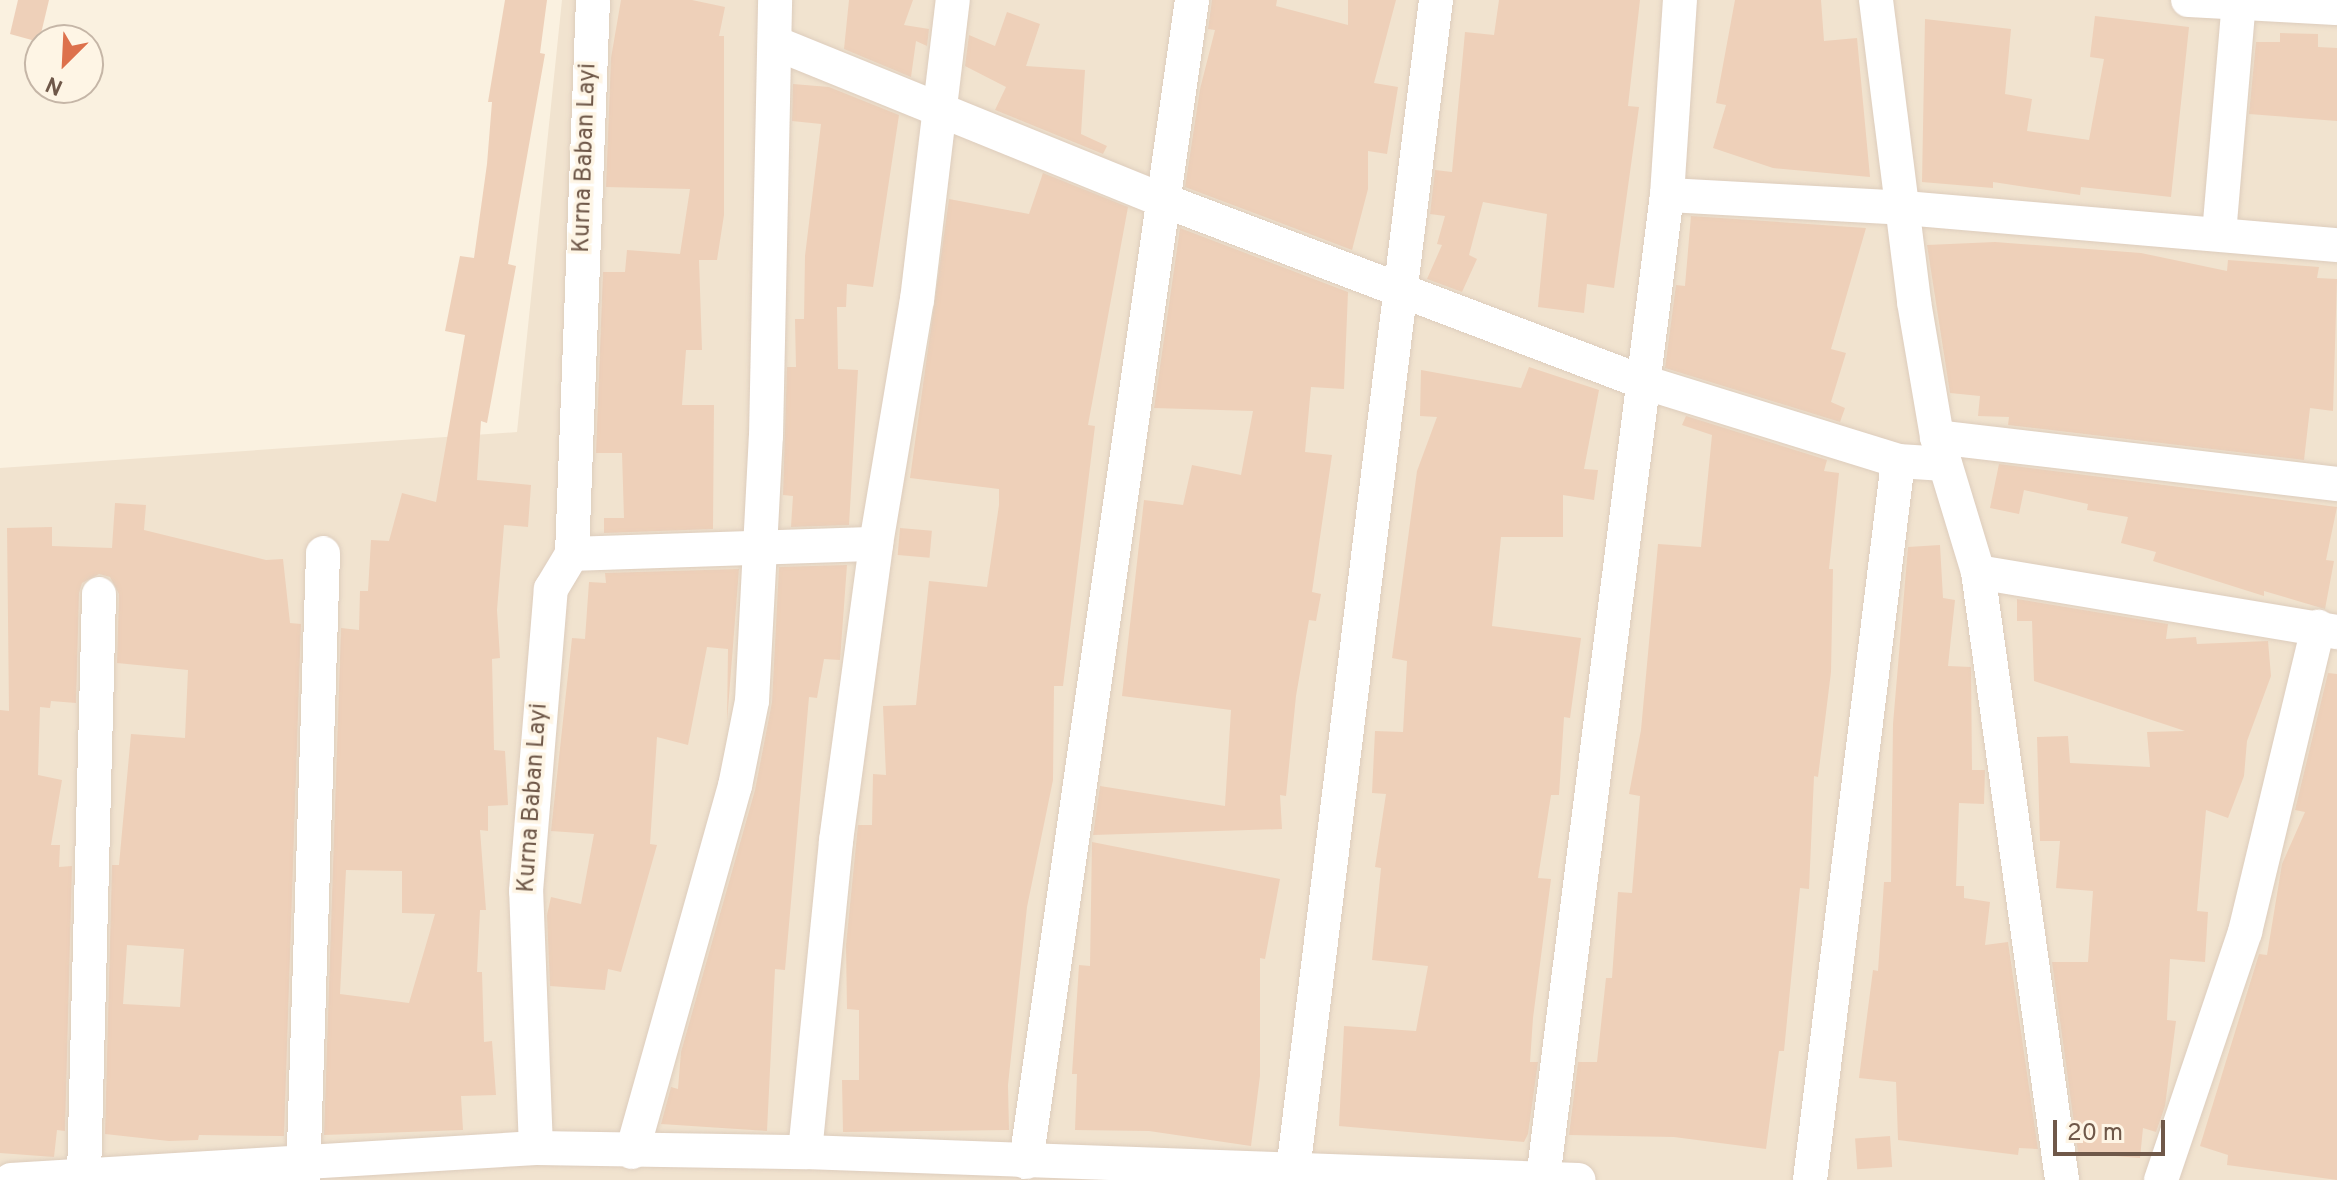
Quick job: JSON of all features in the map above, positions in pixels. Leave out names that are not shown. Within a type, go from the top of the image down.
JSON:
[{"type":"street","name":"Kurna Baban Layi","points":[[536,1148],[526,891],[551,589],[572,554],[593,0]]},
{"type":"street","points":[[632,1152],[744,750],[752,701],[766,436],[775,0]]},
{"type":"street","points":[[792,1162],[876,544],[917,300],[953,0]]},
{"type":"street","points":[[1026,1162],[1160,199],[1192,0]]},
{"type":"street","points":[[1293,1171],[1398,288],[1436,0]]},
{"type":"street","points":[[1543,1179],[1640,381],[1667,195],[1680,0]]},
{"type":"street","points":[[1876,0],[1941,451],[1978,572],[2062,1180]]},
{"type":"street","points":[[2188,0],[2337,8]]},
{"type":"street","points":[[2219,234],[2239,1]]},
{"type":"street","points":[[775,43],[1160,199],[1640,381],[1898,461],[1941,451],[2337,484]]},
{"type":"street","points":[[1667,195],[1904,208],[2337,245]]},
{"type":"street","points":[[1810,1180],[1898,461]]},
{"type":"street","points":[[572,554],[876,544]]},
{"type":"street","points":[[303,1171],[323,553]]},
{"type":"street","points":[[1978,572],[2327,629],[2245,932],[2161,1180]]},
{"type":"street","points":[[67,1178],[99,594]]},
{"type":"street","points":[[11,1180],[303,1171],[536,1148],[574,1165],[632,1152],[971,1170],[1026,1162],[1225,1174],[1293,1171],[1578,1180]]},
{"type":"shaded area","points":[[562,0],[2337,0],[2337,1180],[0,1180],[0,468],[517,432]]},
{"type":"building","points":[[18,0],[49,0],[43,24],[24,24],[24,38],[10,34]]},
{"type":"building","points":[[505,0],[547,0],[540,53],[545,54],[508,264],[516,266],[487,423],[481,421],[477,480],[531,485],[528,527],[504,525],[497,610],[500,658],[492,659],[494,750],[505,751],[508,805],[488,806],[488,831],[480,830],[486,910],[480,910],[477,972],[482,972],[484,1042],[492,1041],[496,1095],[461,1096],[463,1130],[324,1135],[341,628],[359,630],[360,591],[368,591],[371,540],[389,541],[402,493],[436,502],[465,335],[445,331],[460,256],[474,258],[487,164],[492,102],[488,102]],"holes":[[[346,870],[402,871],[402,913],[435,914],[409,1003],[340,994]]]},
{"type":"building","points":[[621,0],[692,0],[725,7],[719,36],[724,36],[724,215],[717,260],[699,260],[702,350],[686,350],[682,405],[714,405],[713,529],[604,533],[604,518],[624,518],[622,453],[596,453],[603,272],[625,272],[627,250],[680,254],[690,189],[606,187],[611,58]]},
{"type":"building","points":[[849,0],[913,0],[904,25],[929,29],[927,46],[916,41],[911,77],[844,49]]},
{"type":"building","points":[[1212,0],[1277,0],[1276,6],[1348,25],[1348,0],[1396,0],[1374,83],[1398,87],[1387,154],[1368,151],[1368,189],[1352,250],[1185,187],[1200,89],[1215,30],[1208,29]]},
{"type":"building","points":[[1499,0],[1640,0],[1628,106],[1639,107],[1614,288],[1587,284],[1584,313],[1538,307],[1547,214],[1483,202],[1469,255],[1477,259],[1462,292],[1427,279],[1442,245],[1437,244],[1445,216],[1430,214],[1435,170],[1452,172],[1465,32],[1494,35]]},
{"type":"building","points":[[1735,0],[1821,0],[1824,41],[1857,38],[1870,177],[1773,168],[1713,148],[1726,105],[1716,103]]},
{"type":"building","points":[[1007,12],[1040,24],[1026,66],[1085,70],[1081,134],[1107,146],[1103,154],[995,110],[1006,87],[965,66],[969,35],[995,46]]},
{"type":"building","points":[[2095,16],[2189,27],[2171,197],[2081,187],[2080,195],[1993,182],[1993,188],[1922,182],[1925,19],[2011,29],[2005,94],[2032,99],[2027,131],[2089,140],[2104,59],[2090,57]]},
{"type":"building","points":[[2280,33],[2318,34],[2318,47],[2337,48],[2337,121],[2249,114],[2256,42],[2280,42]]},
{"type":"building","points":[[793,84],[829,87],[899,115],[873,287],[847,284],[846,307],[837,307],[838,369],[858,370],[849,525],[791,527],[793,496],[783,495],[787,367],[796,367],[795,319],[804,319],[805,256],[821,124],[792,121]]},
{"type":"building","points":[[1043,173],[1128,207],[1088,425],[1095,426],[1063,686],[1054,686],[1053,780],[1027,907],[1008,1085],[1009,1130],[843,1132],[842,1080],[859,1080],[859,1010],[847,1009],[846,945],[858,825],[872,825],[873,774],[886,775],[883,706],[916,705],[929,581],[987,587],[999,505],[999,489],[910,478],[949,199],[1029,214]]},
{"type":"building","points":[[1691,216],[1866,228],[1831,349],[1846,353],[1831,402],[1845,408],[1840,422],[1665,368],[1676,285],[1685,286]]},
{"type":"building","points":[[1180,228],[1348,292],[1344,389],[1311,387],[1305,452],[1332,455],[1312,592],[1321,594],[1316,621],[1309,620],[1296,696],[1286,796],[1280,795],[1282,829],[1093,835],[1100,786],[1225,806],[1231,710],[1122,696],[1144,500],[1183,505],[1192,465],[1241,475],[1253,411],[1154,408]]},
{"type":"building","points":[[1995,242],[2141,253],[2227,271],[2228,260],[2319,267],[2317,278],[2337,279],[2333,411],[2310,408],[2304,460],[2008,425],[2009,417],[1978,416],[1980,396],[1950,393],[1927,245]]},
{"type":"building","points":[[1529,367],[1599,390],[1584,469],[1598,470],[1594,500],[1563,495],[1563,537],[1501,537],[1492,626],[1581,638],[1570,718],[1564,717],[1559,795],[1551,795],[1538,878],[1551,879],[1533,1018],[1530,1062],[1538,1062],[1528,1134],[1524,1142],[1339,1126],[1344,1026],[1416,1031],[1428,966],[1372,960],[1381,868],[1375,867],[1386,794],[1372,793],[1375,731],[1403,732],[1407,661],[1392,658],[1417,471],[1437,417],[1420,416],[1421,370],[1521,388]]},
{"type":"building","points":[[1686,416],[1827,460],[1824,471],[1839,473],[1829,569],[1833,569],[1831,672],[1818,777],[1814,776],[1809,889],[1800,888],[1784,1051],[1779,1051],[1766,1149],[1674,1137],[1569,1135],[1578,1062],[1597,1062],[1606,978],[1612,978],[1618,892],[1632,893],[1640,796],[1629,794],[1641,730],[1658,544],[1701,547],[1712,435],[1682,425]]},
{"type":"building","points":[[1999,464],[2337,507],[2326,560],[2334,561],[2325,609],[2264,591],[2264,596],[2153,561],[2156,552],[2121,543],[2128,517],[2087,510],[2088,504],[2024,490],[2019,514],[1990,508]]},
{"type":"building","points":[[115,503],[146,505],[144,530],[266,560],[283,559],[290,623],[301,624],[284,1136],[199,1135],[198,1140],[169,1141],[105,1134],[112,865],[119,865],[131,734],[185,738],[188,670],[117,663],[119,594],[110,577],[99,574],[82,583],[79,593],[76,703],[51,701],[50,708],[40,707],[38,775],[62,780],[51,845],[60,845],[59,867],[72,866],[65,1131],[57,1130],[54,1157],[0,1153],[0,710],[9,711],[7,528],[52,527],[52,546],[112,548]],"holes":[[[127,945],[184,949],[180,1007],[123,1004]]]},
{"type":"building","points":[[900,528],[932,531],[930,558],[898,555]]},
{"type":"building","points":[[1940,545],[1943,598],[1955,600],[1948,666],[1971,667],[1972,770],[1985,770],[1984,804],[1959,803],[1956,886],[1964,886],[1964,898],[1990,902],[1985,945],[2008,942],[2038,1149],[2019,1148],[2018,1155],[1898,1140],[1896,1082],[1859,1078],[1873,970],[1878,971],[1884,882],[1891,882],[1893,724],[1908,547]]},
{"type":"building","points":[[847,565],[840,660],[824,659],[817,698],[809,697],[785,970],[775,969],[767,1131],[661,1124],[671,1087],[678,1089],[681,1052],[755,790],[772,702],[779,567]]},
{"type":"building","points":[[739,569],[727,722],[728,649],[707,647],[688,745],[657,737],[650,844],[657,845],[621,972],[608,969],[605,990],[550,986],[547,915],[551,897],[581,904],[594,834],[551,831],[572,638],[585,639],[589,582],[606,583],[605,573]]},
{"type":"building","points":[[2017,599],[2168,624],[2166,639],[2196,637],[2197,644],[2268,641],[2271,676],[2247,741],[2244,776],[2228,818],[2206,810],[2197,911],[2208,912],[2205,962],[2170,959],[2167,1020],[2176,1021],[2165,1106],[2156,1132],[2143,1128],[2140,1158],[2078,1153],[2052,962],[2088,962],[2093,891],[2056,888],[2060,841],[2040,841],[2037,737],[2068,736],[2070,763],[2150,767],[2147,732],[2185,731],[2034,681],[2032,621],[2017,621]]},
{"type":"building","points":[[2328,673],[2337,674],[2337,1180],[2227,1165],[2228,1155],[2200,1146],[2259,954],[2267,955],[2282,864],[2305,812],[2295,810]]},
{"type":"building","points":[[1092,842],[1280,879],[1265,959],[1260,958],[1260,1076],[1251,1146],[1149,1131],[1075,1130],[1077,1074],[1072,1074],[1079,965],[1090,966]]},
{"type":"building","points":[[1890,1136],[1892,1167],[1857,1169],[1855,1138]]}]
